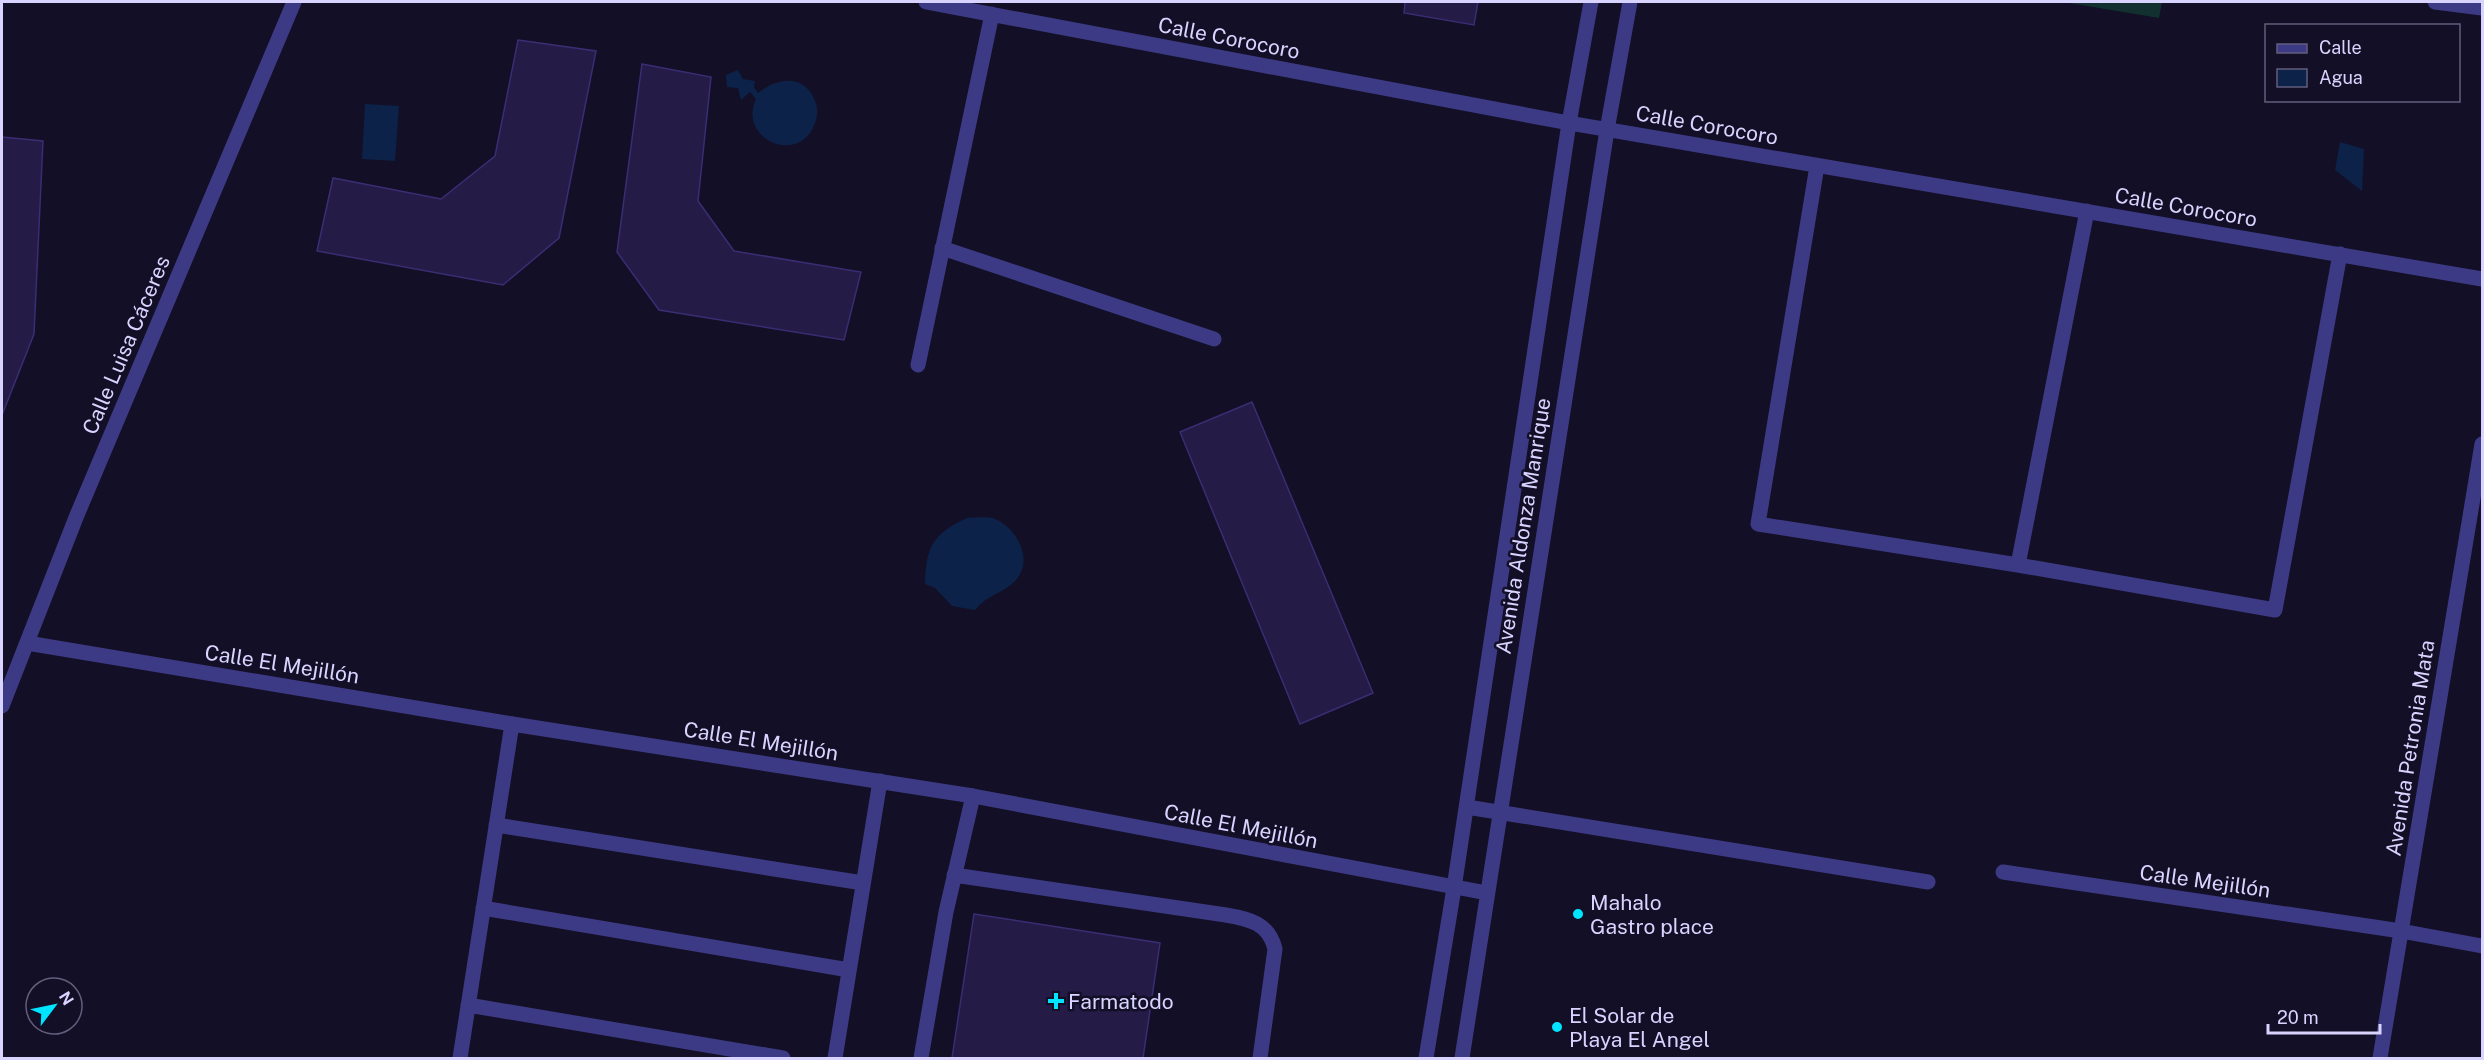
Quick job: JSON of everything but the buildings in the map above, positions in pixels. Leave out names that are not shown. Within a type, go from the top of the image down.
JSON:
[{"type":"street","name":"Calle Luisa Cáceres","points":[[2,706],[77,515],[294,2]]},
{"type":"street","name":"Calle Corocoro","points":[[926,2],[1607,130],[2482,279]]},
{"type":"street","name":"Avenida Aldonza Manrique","points":[[1426,1059],[1467,807],[1569,123],[1591,2]]},
{"type":"street","name":"Avenida Aldonza Manrique","points":[[1462,1059],[1607,130],[1630,2]]},
{"type":"street","points":[[2435,2],[2482,8]]},
{"type":"street","points":[[918,365],[992,14]]},
{"type":"street","points":[[1817,166],[1758,524],[2018,565],[2275,610],[2340,254]]},
{"type":"street","points":[[2018,565],[2087,212]]},
{"type":"street","points":[[942,248],[1214,339]]},
{"type":"street","name":"Avenida Petronia Mata","points":[[2380,1059],[2482,444]]},
{"type":"street","name":"Calle El Mejillón","points":[[27,644],[512,724],[973,796],[1487,893]]},
{"type":"street","points":[[460,1059],[512,724]]},
{"type":"street","points":[[835,1059],[880,781]]},
{"type":"street","points":[[921,1059],[954,875],[973,796]]},
{"type":"street","points":[[1467,807],[1928,882]]},
{"type":"street","points":[[495,825],[863,883]]},
{"type":"street","name":"Calle Mejillón","points":[[2002,872],[2401,931],[2482,946]]},
{"type":"street","points":[[954,875],[1226,915],[1258,922],[1272,939],[1275,949],[1260,1059]]},
{"type":"street","points":[[483,908],[849,970]]},
{"type":"street","points":[[468,1005],[783,1059]]},
{"type":"green space","points":[[2063,2],[2162,2],[2159,18]]},
{"type":"water","points":[[738,70],[743,79],[755,81],[754,87],[758,93],[781,82],[797,82],[804,86],[810,92],[817,109],[815,123],[807,136],[797,143],[785,145],[762,136],[755,126],[752,113],[756,99],[750,92],[741,100],[738,88],[727,87],[726,75]]},
{"type":"water","points":[[365,104],[399,106],[395,161],[362,159]]},
{"type":"water","points":[[2340,142],[2364,149],[2362,191],[2335,170]]},
{"type":"water","points":[[967,518],[989,518],[1003,523],[1016,537],[1023,554],[1021,572],[1016,580],[975,610],[952,606],[935,588],[925,584],[927,560],[934,543],[946,530]]},
{"type":"place","name":"Mahalo Gastro place","points":[[1578,914]]},
{"type":"place","name":"Farmatodo","points":[[1056,1001]]},
{"type":"place","name":"El Solar de Playa El Angel","points":[[1557,1027]]}]
